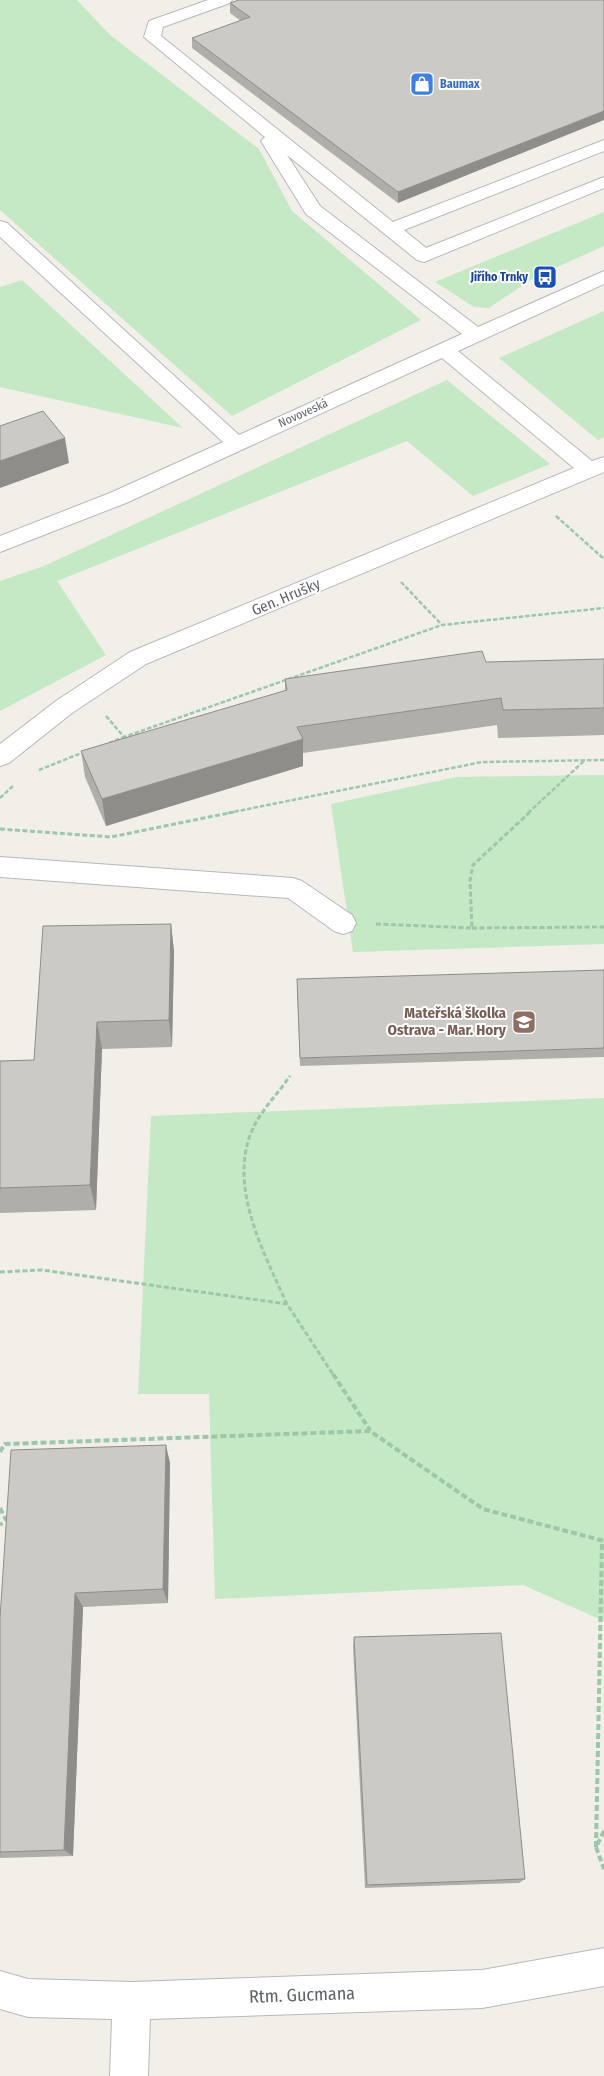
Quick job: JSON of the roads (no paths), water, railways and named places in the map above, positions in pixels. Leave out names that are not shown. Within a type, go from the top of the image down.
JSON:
[{"type":"street","points":[[224,0],[155,24],[152,37],[424,256],[604,182]]},
{"type":"street","points":[[260,125],[313,210],[476,335]]},
{"type":"street","points":[[391,229],[604,145]]},
{"type":"street","points":[[0,227],[236,443]]},
{"type":"street","name":"Novoveská","points":[[0,544],[118,498],[604,277]]},
{"type":"street","name":"Gen. Hrušky","points":[[0,757],[85,693],[138,658],[532,496],[597,467],[445,350]]},
{"type":"street","points":[[0,867],[293,888],[343,923]]},
{"type":"street","name":"Rtm. Gucmana","points":[[0,1990],[28,1998],[132,2001],[482,1989],[604,1967]]},
{"type":"street","points":[[129,2076],[132,2001]]},
{"type":"place","name":"Baumax","points":[[422,84]]},
{"type":"place","name":"Jiřího Trnky","points":[[545,277]]},
{"type":"place","name":"Mateřská školka Ostrava - Mar. Hory","points":[[524,1022]]}]
